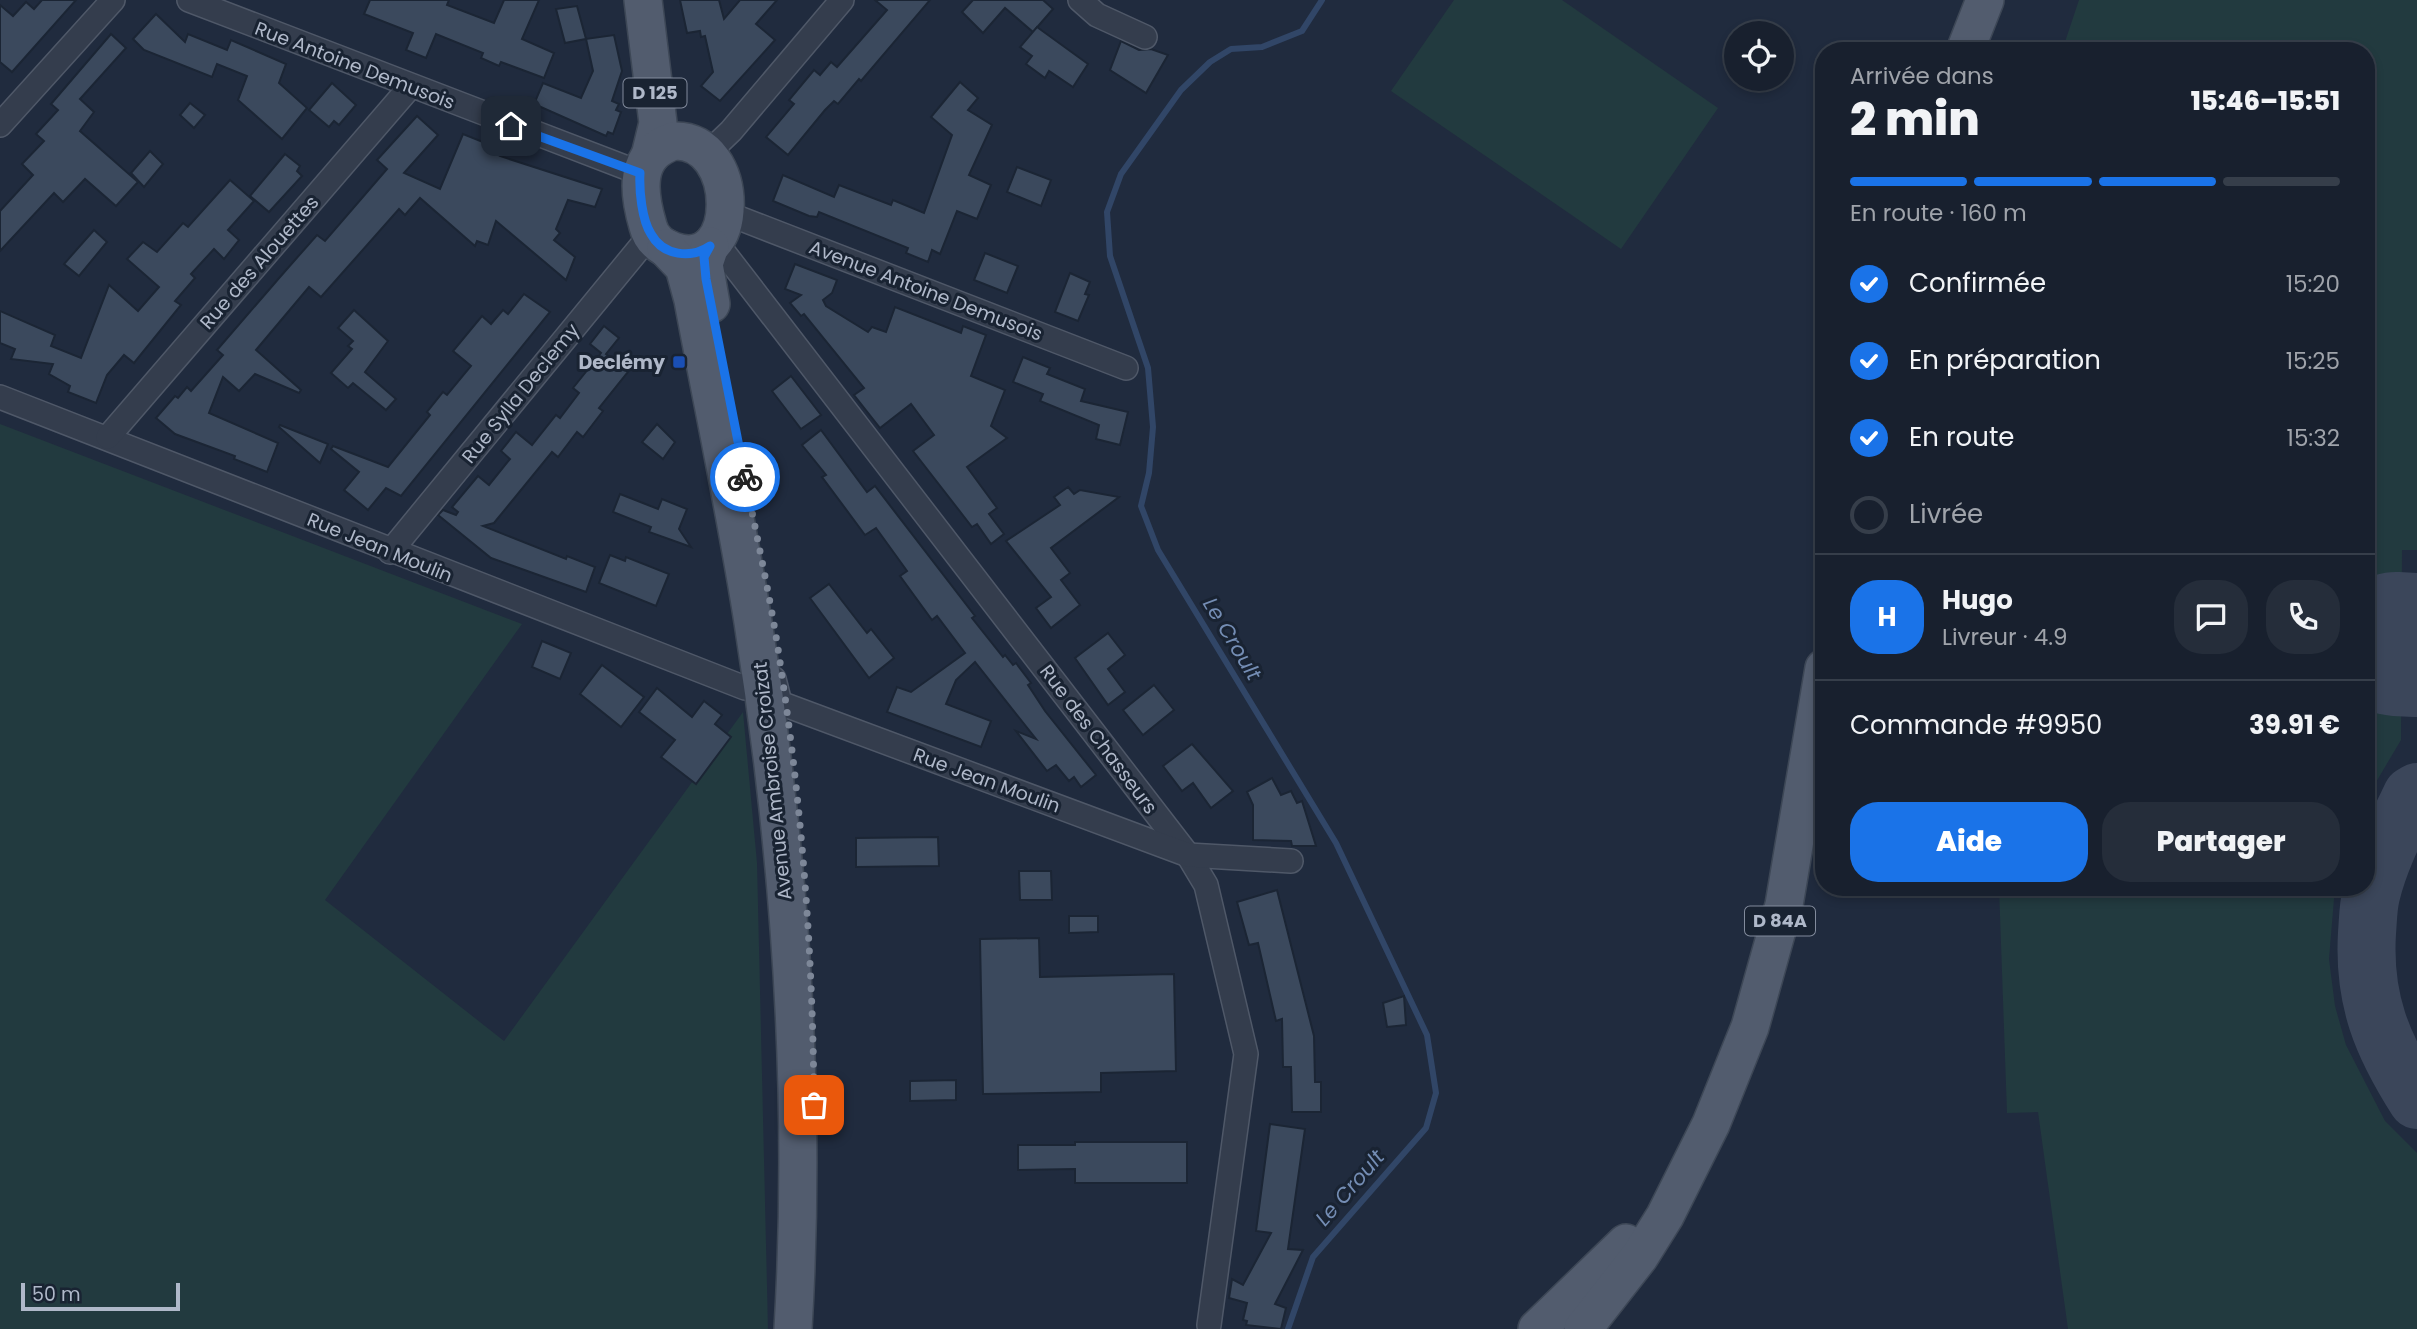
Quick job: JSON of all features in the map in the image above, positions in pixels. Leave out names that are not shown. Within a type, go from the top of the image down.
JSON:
[{"type":"main road","points":[[1969,42],[1985,0]]},
{"type":"main road","name":"D 125","points":[[646,14],[675,119],[700,148]]},
{"type":"main road","name":"D 125","points":[[645,164],[658,122],[646,14]]},
{"type":"main road","points":[[667,143],[700,148],[718,173],[717,233],[688,255],[658,241],[645,164],[667,143]]},
{"type":"main road","name":"Avenue Ambroise Croizat","points":[[717,233],[704,257],[706,279],[773,623],[780,838],[796,1068],[798,1234],[793,1329]]},
{"type":"main road","name":"Avenue Ambroise Croizat","points":[[658,241],[680,262],[688,280],[743,565],[774,696],[800,832],[811,979],[813,1192],[808,1329]]},
{"type":"main road","name":"D 84A","points":[[1583,1329],[1640,1256],[1665,1216],[1733,1074],[1775,944],[1815,719]]},
{"type":"main road","name":"D 84A","points":[[1537,1329],[1625,1244],[1692,1160]]},
{"type":"street","points":[[0,125],[113,0]]},
{"type":"street","name":"Rue Antoine Demusois","points":[[189,0],[410,87],[645,164]]},
{"type":"street","points":[[700,148],[731,131],[842,0]]},
{"type":"street","points":[[1080,0],[1097,15],[1145,37]]},
{"type":"street","name":"Rue des Alouettes","points":[[108,437],[410,87]]},
{"type":"street","name":"Avenue Antoine Demusois","points":[[717,233],[1126,368]]},
{"type":"street","name":"Rue des Chasseurs","points":[[717,233],[1188,855],[1206,885],[1246,1054],[1209,1325]]},
{"type":"street","name":"Rue Sylla Declemy","points":[[390,552],[658,241]]},
{"type":"street","name":"Rue Jean Moulin","points":[[0,397],[108,437],[390,552],[1188,855],[1291,861]]},
{"type":"green space","points":[[1454,0],[1562,0],[1718,108],[1621,249],[1391,91]]},
{"type":"green space","points":[[2079,0],[2417,0],[2417,550],[2402,550],[2401,740],[2375,784],[2375,42],[2065,42]]},
{"type":"green space","points":[[0,424],[522,624],[325,900],[504,1041],[743,712],[757,863],[768,1329],[0,1329]]},
{"type":"green space","points":[[1999,896],[2334,896],[2329,959],[2335,1006],[2346,1045],[2385,1121],[2417,1153],[2417,1329],[2068,1329],[2038,1112],[2007,1113]]},
{"type":"building","points":[[42,0],[76,0],[12,72],[0,62],[0,5],[13,16],[26,2],[34,9]]},
{"type":"building","points":[[370,0],[449,0],[447,5],[494,23],[504,0],[539,0],[522,39],[554,53],[544,78],[501,62],[499,66],[481,58],[483,53],[436,34],[426,58],[406,50],[413,33],[364,14]]},
{"type":"building","points":[[680,0],[719,0],[724,19],[740,0],[777,0],[756,24],[775,40],[720,101],[701,86],[713,72],[705,36],[701,37],[700,31],[687,33]]},
{"type":"building","points":[[875,0],[930,0],[861,81],[859,79],[838,104],[834,101],[825,110],[788,155],[766,137],[794,104],[789,100],[814,70],[820,75],[831,62],[837,67],[887,10]]},
{"type":"building","points":[[973,0],[1043,0],[1053,9],[1033,32],[1005,8],[983,33],[962,12]]},
{"type":"building","points":[[577,6],[586,39],[565,43],[556,9]]},
{"type":"building","points":[[156,14],[185,42],[188,34],[227,50],[231,40],[286,64],[279,83],[307,108],[282,139],[238,100],[247,76],[217,64],[212,77],[144,50],[133,39]]},
{"type":"building","points":[[1037,27],[1088,64],[1073,87],[1049,71],[1045,78],[1026,64],[1032,56],[1020,47]]},
{"type":"building","points":[[111,34],[126,48],[80,99],[94,112],[80,131],[138,182],[116,206],[85,179],[63,202],[54,193],[0,251],[0,211],[33,175],[22,164],[44,141],[36,134],[58,110],[51,104]]},
{"type":"building","points":[[614,35],[622,71],[612,101],[619,104],[616,110],[621,112],[613,134],[608,132],[606,136],[534,104],[543,83],[581,98],[593,71],[586,39]]},
{"type":"building","points":[[1121,41],[1139,50],[1151,49],[1168,55],[1146,93],[1110,70]]},
{"type":"building","points":[[960,82],[978,98],[968,110],[992,125],[969,175],[991,185],[977,219],[957,211],[940,254],[932,250],[928,262],[906,253],[908,248],[819,212],[817,217],[809,216],[773,201],[783,175],[834,197],[839,185],[891,205],[893,200],[924,213],[952,135],[931,117]]},
{"type":"building","points":[[332,83],[356,105],[339,125],[334,121],[329,127],[309,110]]},
{"type":"building","points":[[190,103],[205,115],[194,128],[180,115]]},
{"type":"building","points":[[417,116],[438,135],[404,173],[440,189],[463,134],[503,150],[500,156],[602,189],[595,207],[568,200],[556,229],[560,233],[554,240],[575,257],[566,280],[496,221],[488,245],[477,241],[475,246],[420,198],[405,215],[399,209],[321,297],[309,287],[256,350],[301,390],[299,393],[255,374],[239,391],[223,377],[209,413],[278,443],[267,472],[234,459],[235,456],[175,434],[156,418],[175,396],[178,398],[187,387],[191,391],[223,355],[217,350],[317,235],[325,241],[387,169],[377,160]]},
{"type":"building","points":[[150,151],[163,164],[144,187],[131,173]]},
{"type":"building","points":[[285,154],[300,166],[297,171],[302,176],[269,212],[250,196]]},
{"type":"building","points":[[1017,167],[1051,180],[1041,206],[1007,192]]},
{"type":"building","points":[[230,180],[254,201],[228,230],[239,240],[224,259],[214,249],[191,274],[195,278],[175,301],[181,305],[134,363],[124,355],[107,375],[96,403],[68,392],[70,386],[49,374],[53,364],[11,359],[15,349],[0,343],[0,311],[55,335],[51,346],[81,358],[109,285],[138,311],[159,287],[127,259],[143,242],[157,252],[183,223],[188,227]]},
{"type":"building","points":[[94,230],[107,242],[79,276],[64,264]]},
{"type":"building","points":[[985,253],[1018,266],[1007,293],[974,280]]},
{"type":"building","points":[[795,264],[837,280],[832,293],[823,300],[826,306],[868,332],[872,327],[886,332],[895,307],[961,333],[963,326],[986,335],[971,376],[1005,390],[991,426],[1007,438],[967,467],[997,508],[989,514],[1004,534],[991,544],[977,524],[972,527],[913,451],[934,435],[911,404],[880,428],[854,395],[864,388],[804,314],[801,316],[790,303],[801,295],[785,289]]},
{"type":"building","points":[[1070,273],[1090,282],[1085,294],[1089,295],[1078,321],[1055,312]]},
{"type":"building","points":[[524,294],[550,312],[401,496],[386,488],[368,510],[344,490],[359,472],[331,449],[333,446],[388,467],[430,415],[427,412],[443,392],[447,395],[471,366],[453,351],[482,316],[491,324],[503,310],[508,314]]},
{"type":"building","points":[[354,310],[388,341],[365,372],[396,399],[386,410],[353,383],[348,388],[331,373],[352,349],[348,346],[353,341],[338,328]]},
{"type":"building","points":[[604,326],[619,338],[606,354],[628,372],[599,408],[603,411],[583,437],[577,432],[558,457],[552,452],[494,523],[483,526],[566,559],[567,556],[595,567],[586,592],[491,558],[438,515],[443,510],[456,515],[458,512],[452,507],[478,476],[489,485],[510,459],[501,451],[516,432],[532,445],[556,415],[560,418],[579,393],[573,388],[601,353],[590,344]]},
{"type":"building","points":[[1023,357],[1050,368],[1047,374],[1085,389],[1081,401],[1128,412],[1120,445],[1096,439],[1099,425],[1040,401],[1043,394],[1013,382]]},
{"type":"building","points":[[791,376],[821,415],[801,429],[772,391]]},
{"type":"building","points":[[657,424],[675,442],[663,459],[642,442]]},
{"type":"building","points":[[280,425],[328,444],[320,463],[279,427]]},
{"type":"building","points":[[821,430],[867,492],[875,486],[975,616],[972,618],[1003,657],[1005,655],[1013,665],[1016,663],[1031,683],[1028,685],[1045,711],[1096,775],[1081,787],[1074,777],[1069,781],[1056,765],[1047,771],[1016,731],[1036,739],[975,662],[956,680],[946,704],[991,721],[981,747],[887,712],[897,687],[911,692],[965,653],[937,616],[932,620],[900,576],[907,571],[876,528],[865,535],[822,477],[826,475],[802,445]]},
{"type":"building","points":[[1068,487],[1074,494],[1080,490],[1119,497],[1051,548],[1070,573],[1061,580],[1080,605],[1051,628],[1036,608],[1051,597],[1006,541],[1060,505],[1054,497]]},
{"type":"building","points":[[620,494],[658,509],[662,499],[687,509],[679,529],[691,547],[649,532],[651,527],[613,512]]},
{"type":"building","points":[[610,555],[625,561],[626,557],[669,574],[656,606],[599,583]]},
{"type":"building","points":[[829,584],[867,633],[871,629],[894,658],[869,678],[810,598]]},
{"type":"building","points":[[1108,633],[1125,655],[1108,669],[1125,692],[1108,705],[1075,658]]},
{"type":"building","points":[[542,641],[571,653],[560,679],[532,667]]},
{"type":"building","points":[[602,665],[644,697],[621,727],[580,694]]},
{"type":"building","points":[[1154,685],[1174,710],[1143,735],[1123,710]]},
{"type":"building","points":[[657,688],[692,717],[704,701],[722,715],[715,724],[731,737],[696,784],[661,757],[675,740],[639,712]]},
{"type":"building","points":[[1192,744],[1233,791],[1211,808],[1193,783],[1182,791],[1163,766]]},
{"type":"building","points":[[1272,778],[1281,795],[1291,791],[1297,803],[1302,801],[1316,846],[1292,846],[1291,841],[1253,840],[1253,805],[1247,792]]},
{"type":"building","points":[[938,837],[939,866],[856,867],[856,838]]},
{"type":"building","points":[[1019,871],[1051,871],[1052,900],[1020,900]]},
{"type":"building","points":[[1277,890],[1314,1036],[1315,1082],[1321,1082],[1321,1112],[1292,1112],[1291,1067],[1283,1067],[1282,1019],[1276,1021],[1258,943],[1249,945],[1237,902]]},
{"type":"building","points":[[1069,916],[1098,916],[1098,932],[1069,933]]},
{"type":"building","points":[[1039,938],[1040,977],[1174,974],[1176,1071],[1101,1073],[1101,1092],[983,1094],[980,939]]},
{"type":"building","points":[[1404,996],[1406,1025],[1387,1027],[1383,1003]]},
{"type":"building","points":[[956,1080],[956,1100],[910,1101],[910,1081]]},
{"type":"building","points":[[1270,1124],[1305,1129],[1288,1249],[1303,1250],[1275,1304],[1286,1308],[1281,1329],[1246,1325],[1247,1321],[1243,1320],[1247,1303],[1229,1298],[1232,1279],[1243,1285],[1271,1233],[1256,1231]]},
{"type":"building","points":[[1075,1142],[1187,1142],[1187,1183],[1075,1183],[1075,1169],[1018,1170],[1018,1145],[1075,1145]]},
{"type":"waterway","name":"Le Croult","points":[[1288,1329],[1313,1257],[1426,1128],[1436,1093],[1427,1035],[1336,843],[1158,550],[1141,506],[1149,473],[1153,427],[1148,368],[1110,256],[1107,212],[1121,174],[1181,90],[1210,62],[1231,49],[1262,47],[1302,31],[1322,0]]},
{"type":"taxiway","points":[[2375,879],[2394,832],[2412,795],[2417,792]]},
{"type":"taxiway","points":[[2371,896],[2367,957],[2372,1001],[2385,1041],[2417,1100]]},
{"type":"runway","points":[[2396,644],[2417,645]]},
{"type":"way so far","points":[[745,477],[782,676],[795,786],[811,979],[814,1105]]},
{"type":"place","name":"Declémy","points":[[679,362]]},
{"type":"route","points":[[511,126],[640,173],[647,223],[650,234],[656,241],[668,250],[688,255],[710,246],[704,257],[706,279],[745,477]]}]
